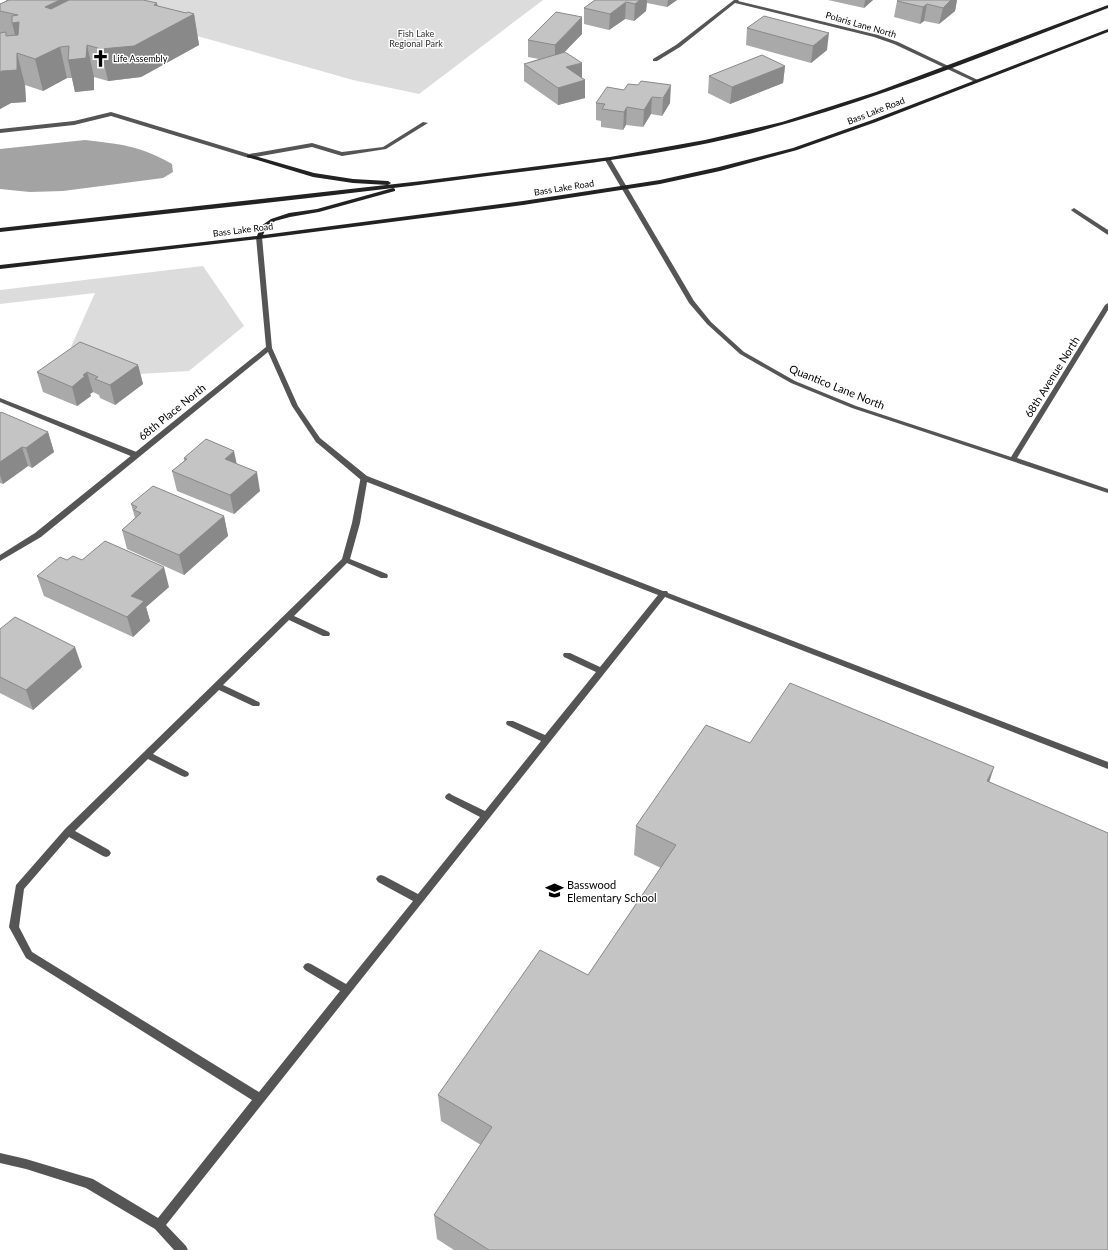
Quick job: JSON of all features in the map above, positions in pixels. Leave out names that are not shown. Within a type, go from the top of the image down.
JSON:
[{"type":"main road","name":"Bass Lake Road","points":[[0,230],[417,184],[608,160],[685,147],[788,122],[838,107],[1108,6]]},
{"type":"main road","name":"Bass Lake Road","points":[[0,267],[259,237],[523,203],[660,182],[720,169],[795,149],[874,121],[1108,30]]},
{"type":"main road","points":[[249,156],[312,175],[353,181],[417,184]]},
{"type":"main road","points":[[259,237],[263,227],[273,220],[289,215],[317,211],[417,184]]},
{"type":"main road","points":[[0,226],[45,225]]},
{"type":"street","points":[[655,60],[678,46],[736,1]]},
{"type":"street","name":"Polaris Lane North","points":[[736,1],[876,36],[896,43],[977,81]]},
{"type":"street","points":[[0,131],[74,123],[111,114],[249,156],[312,145],[342,154],[384,148],[425,123]]},
{"type":"street","name":"Quantico Lane North","points":[[608,160],[691,302],[709,323],[742,353],[793,382],[854,406],[1108,491]]},
{"type":"street","points":[[1074,210],[1108,233]]},
{"type":"street","points":[[259,237],[269,348],[295,406],[318,440],[364,478],[1108,766]]},
{"type":"street","name":"68th Avenue North","points":[[1013,459],[1108,305]]},
{"type":"street","name":"68th Place North","points":[[0,558],[38,534],[269,348]]},
{"type":"street","points":[[0,400],[136,455]]},
{"type":"street","points":[[260,1098],[29,955],[14,928],[19,888],[68,832],[346,560],[356,523],[364,478]]},
{"type":"street","points":[[346,560],[384,576]]},
{"type":"street","points":[[159,1225],[664,593]]},
{"type":"street","points":[[289,617],[326,634]]},
{"type":"street","points":[[566,655],[602,671]]},
{"type":"street","points":[[218,686],[256,704]]},
{"type":"street","points":[[510,723],[547,740]]},
{"type":"street","points":[[148,755],[185,774]]},
{"type":"street","points":[[449,797],[487,816]]},
{"type":"street","points":[[68,832],[106,853]]},
{"type":"street","points":[[381,879],[420,900]]},
{"type":"street","points":[[308,967],[347,990]]},
{"type":"street","points":[[0,1158],[26,1164],[89,1183],[159,1225],[182,1250]]},
{"type":"green space","name":"Fish Lake Regional Park","points":[[60,0],[543,0],[419,94],[353,80],[183,32]]},
{"type":"green space","points":[[203,266],[244,326],[189,371],[139,374],[108,363],[71,347],[95,293],[0,304],[0,290]]},
{"type":"shaded area","points":[[85,140],[130,147],[150,153],[172,164],[173,172],[163,178],[63,191],[30,192],[0,189],[0,149]]},
{"type":"building","points":[[9,0],[60,0],[45,7],[51,9],[69,0],[143,0],[157,3],[154,5],[194,14],[134,46],[101,49],[87,45],[86,58],[68,60],[69,46],[60,47],[35,59],[17,53],[17,70],[0,72],[0,33],[6,32],[6,36],[18,35],[19,22],[12,23],[12,16],[18,15],[0,11],[0,4]]},
{"type":"building","points":[[595,0],[640,0],[635,4],[626,2],[610,14],[584,8]]},
{"type":"building","points":[[951,0],[943,8],[927,4],[923,7],[897,1]]},
{"type":"building","points":[[556,12],[582,17],[555,45],[528,40]]},
{"type":"building","points":[[764,16],[829,33],[813,46],[747,28]]},
{"type":"building","points":[[565,52],[582,63],[566,67],[585,80],[558,88],[524,64]]},
{"type":"building","points":[[762,55],[785,66],[732,87],[709,76]]},
{"type":"building","points":[[641,81],[671,85],[663,98],[652,97],[644,110],[627,107],[624,112],[602,109],[605,104],[596,103],[607,87],[624,90],[628,84],[638,85]]},
{"type":"building","points":[[80,342],[138,365],[110,385],[95,379],[98,377],[87,372],[83,375],[85,376],[72,387],[37,372]]},
{"type":"building","points":[[1,412],[48,432],[26,448],[22,447],[0,462]]},
{"type":"building","points":[[206,439],[234,451],[225,459],[257,472],[230,495],[172,471],[187,459],[184,458]]},
{"type":"building","points":[[153,486],[224,516],[179,555],[122,530],[141,513],[134,510],[137,507],[131,504]]},
{"type":"building","points":[[105,541],[164,567],[131,596],[144,601],[127,617],[37,576],[60,557],[67,560],[73,556],[82,560]]},
{"type":"building","points":[[15,617],[75,647],[26,690],[0,677],[0,629]]},
{"type":"building","name":"Basswood Elementary School","points":[[790,683],[994,767],[987,781],[1108,833],[1108,1250],[489,1250],[434,1215],[492,1127],[438,1095],[540,950],[588,975],[676,845],[636,826],[706,725],[750,743]]},
{"type":"place","name":"Life Assembly","points":[[100,59]]},
{"type":"place","name":"Basswood Elementary School","points":[[554,891]]}]
